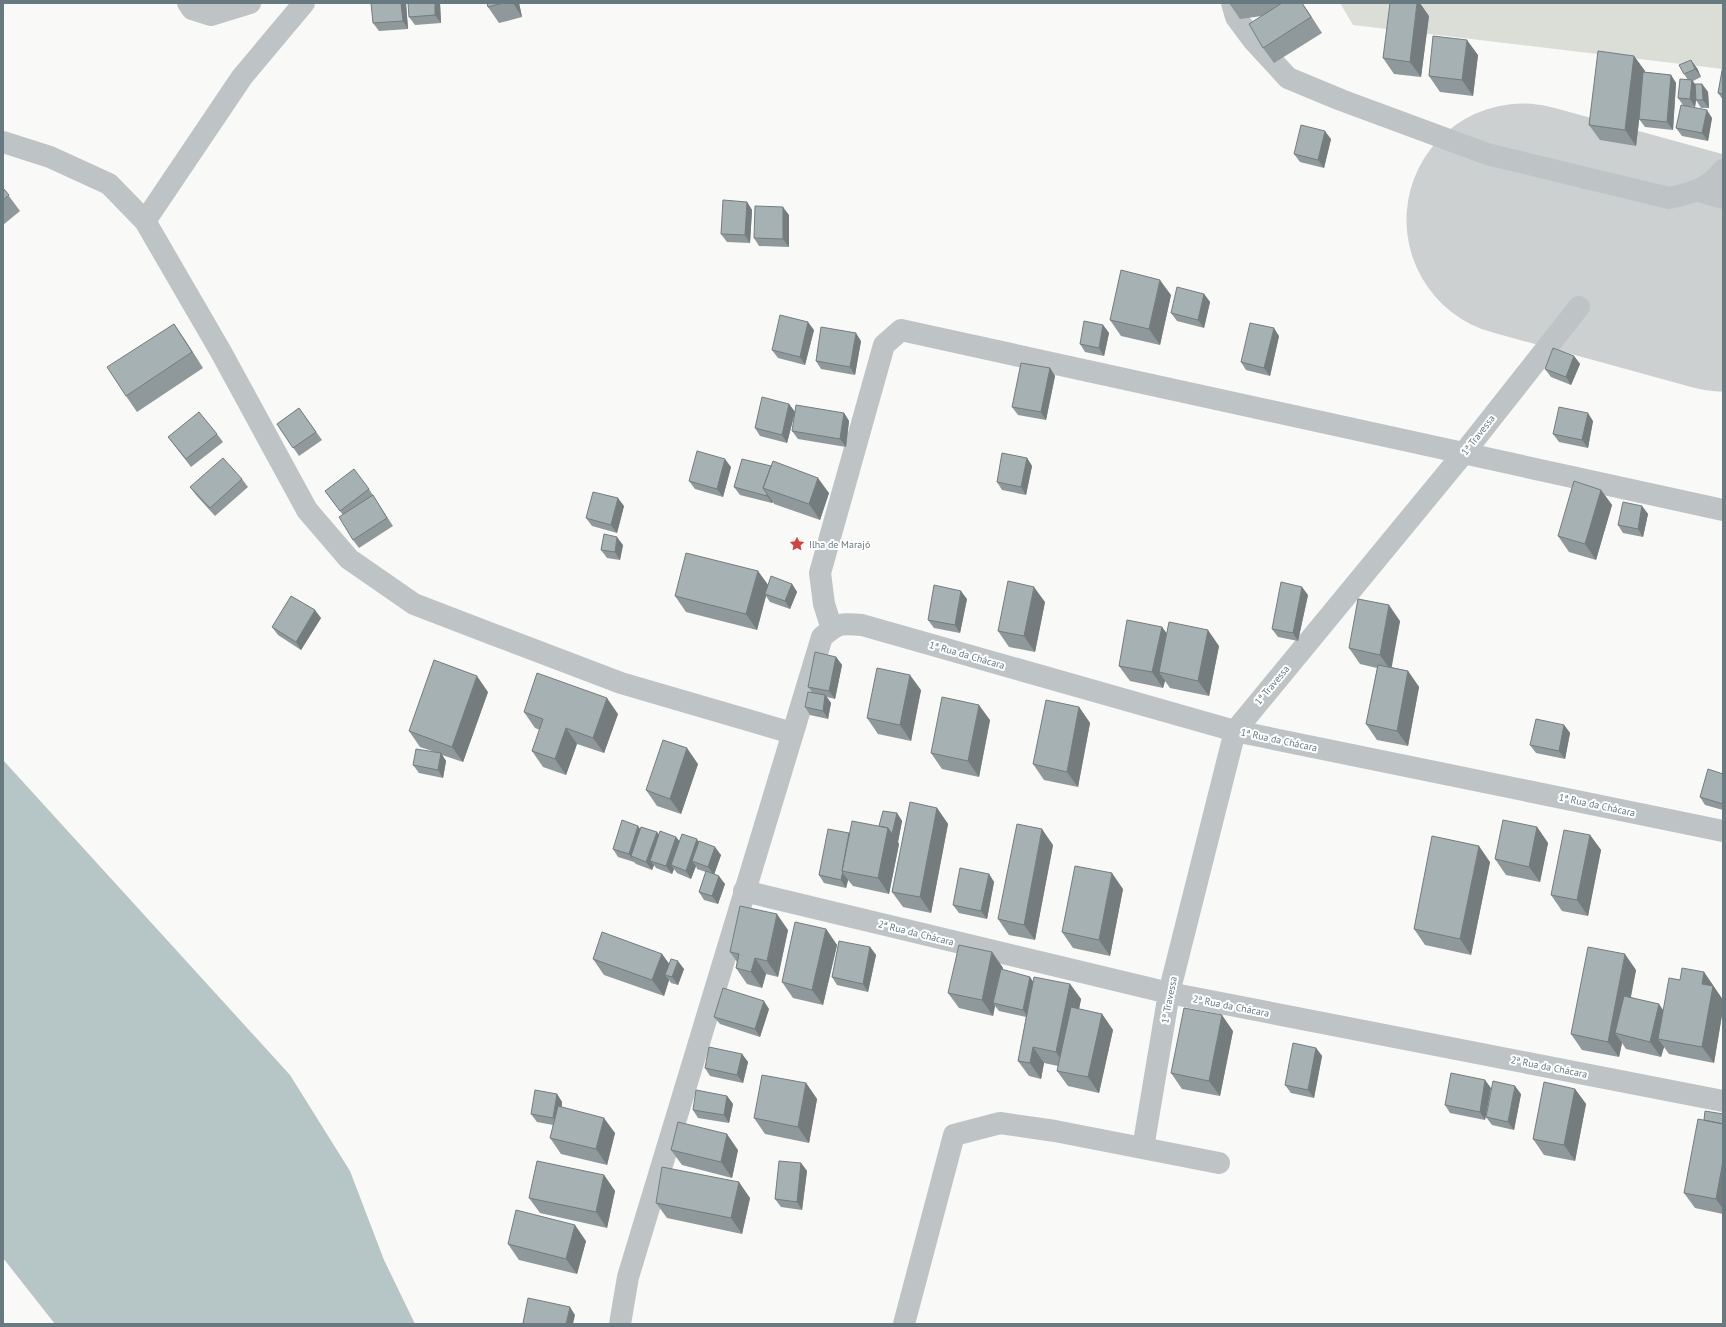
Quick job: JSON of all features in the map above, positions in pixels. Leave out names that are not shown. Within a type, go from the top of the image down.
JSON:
[{"type":"street","points":[[188,3],[192,9],[211,15],[250,3]]},
{"type":"street","points":[[145,221],[242,78],[304,3]]},
{"type":"street","points":[[1232,3],[1236,17],[1253,40],[1288,78],[1341,100],[1487,154],[1669,198],[1698,191],[1719,176],[1723,170]]},
{"type":"street","points":[[3,142],[50,158],[108,184],[145,221],[221,352],[306,510],[349,559],[414,604],[621,683],[792,733]]},
{"type":"street","points":[[1698,191],[1723,198]]},
{"type":"street","name":"1ª Travessa","points":[[1143,1148],[1169,993],[1235,731],[1463,454],[1579,307]]},
{"type":"street","points":[[620,1324],[628,1277],[792,733],[822,637],[837,626],[824,604],[820,573],[884,345],[901,330],[1723,510]]},
{"type":"street","name":"1ª Rua da Chácara","points":[[837,626],[870,627],[1235,731],[1723,831]]},
{"type":"street","name":"2ª Rua da Chácara","points":[[744,891],[1169,993],[1723,1101]]},
{"type":"street","points":[[904,1324],[954,1136],[1000,1123],[1056,1131],[1219,1163]]},
{"type":"shaded area","points":[[1340,3],[1723,3],[1723,69],[1353,25]]},
{"type":"shaded area","points":[[3,760],[290,1075],[350,1171],[384,1260],[415,1324],[55,1324],[3,1258]]},
{"type":"building","points":[[371,3],[401,3],[403,21],[373,23]]},
{"type":"building","points":[[408,3],[435,3],[435,15],[409,17]]},
{"type":"building","points":[[487,3],[503,3],[488,7]]},
{"type":"building","points":[[1282,3],[1302,3],[1311,17],[1263,48],[1249,24]]},
{"type":"building","points":[[1390,3],[1417,3],[1410,62],[1383,58]]},
{"type":"building","points":[[1433,36],[1467,40],[1462,80],[1429,76]]},
{"type":"building","points":[[1598,51],[1634,56],[1625,130],[1589,125]]},
{"type":"building","points":[[1691,60],[1695,69],[1684,74],[1679,65]]},
{"type":"building","points":[[1723,65],[1723,94],[1718,93]]},
{"type":"building","points":[[1643,72],[1671,75],[1667,122],[1639,119]]},
{"type":"building","points":[[1680,79],[1692,80],[1690,99],[1678,98]]},
{"type":"building","points":[[1695,84],[1702,84],[1703,100],[1696,100]]},
{"type":"building","points":[[1681,105],[1707,110],[1702,133],[1676,128]]},
{"type":"building","points":[[1301,125],[1325,131],[1318,160],[1294,154]]},
{"type":"building","points":[[3,188],[9,195],[3,200]]},
{"type":"building","points":[[723,200],[747,202],[745,235],[721,234]]},
{"type":"building","points":[[755,206],[783,207],[783,239],[754,238]]},
{"type":"building","points":[[1121,270],[1160,280],[1149,329],[1110,320]]},
{"type":"building","points":[[1177,287],[1204,294],[1198,320],[1171,313]]},
{"type":"building","points":[[780,315],[808,322],[800,357],[772,350]]},
{"type":"building","points":[[1084,321],[1103,325],[1099,348],[1080,344]]},
{"type":"building","points":[[1250,323],[1274,328],[1264,368],[1241,362]]},
{"type":"building","points":[[174,324],[192,352],[126,396],[107,367]]},
{"type":"building","points":[[821,327],[856,333],[850,367],[816,361]]},
{"type":"building","points":[[1553,348],[1574,356],[1566,377],[1545,369]]},
{"type":"building","points":[[1021,363],[1050,368],[1041,412],[1012,407]]},
{"type":"building","points":[[762,397],[789,404],[782,435],[755,428]]},
{"type":"building","points":[[796,405],[844,413],[840,439],[792,431]]},
{"type":"building","points":[[1559,407],[1588,413],[1582,440],[1553,434]]},
{"type":"building","points":[[299,408],[316,432],[293,448],[277,424]]},
{"type":"building","points":[[199,412],[217,434],[186,459],[168,437]]},
{"type":"building","points":[[697,451],[725,459],[717,489],[689,481]]},
{"type":"building","points":[[1002,453],[1027,458],[1021,487],[997,482]]},
{"type":"building","points":[[223,458],[242,479],[210,508],[190,487]]},
{"type":"building","points":[[742,459],[771,466],[763,488],[767,496],[734,487]]},
{"type":"building","points":[[773,461],[818,478],[809,504],[763,488]]},
{"type":"building","points":[[354,469],[369,489],[340,511],[325,491]]},
{"type":"building","points":[[1574,481],[1601,490],[1585,544],[1558,536]]},
{"type":"building","points":[[593,492],[618,498],[611,525],[586,518]]},
{"type":"building","points":[[373,495],[387,518],[353,540],[339,517]]},
{"type":"building","points":[[1623,502],[1642,506],[1638,529],[1618,525]]},
{"type":"building","points":[[604,534],[617,537],[615,552],[601,550]]},
{"type":"building","points":[[686,553],[758,571],[746,614],[675,596]]},
{"type":"building","points":[[771,576],[792,584],[785,601],[765,594]]},
{"type":"building","points":[[1008,581],[1034,587],[1024,636],[998,631]]},
{"type":"building","points":[[1281,582],[1302,587],[1293,633],[1272,629]]},
{"type":"building","points":[[934,585],[961,591],[955,625],[928,620]]},
{"type":"building","points":[[291,596],[315,610],[296,642],[272,627]]},
{"type":"building","points":[[1358,599],[1389,605],[1380,655],[1349,648]]},
{"type":"building","points":[[1127,620],[1162,627],[1152,672],[1119,666]]},
{"type":"building","points":[[1169,622],[1208,630],[1198,681],[1159,672]]},
{"type":"building","points":[[815,652],[836,657],[829,691],[808,687]]},
{"type":"building","points":[[434,660],[477,676],[452,747],[409,731]]},
{"type":"building","points":[[1378,665],[1408,671],[1397,731],[1366,724]]},
{"type":"building","points":[[877,668],[910,675],[900,725],[867,718]]},
{"type":"building","points":[[537,673],[607,698],[593,738],[566,728],[555,759],[532,751],[543,719],[524,712]]},
{"type":"building","points":[[808,692],[825,695],[823,711],[805,707]]},
{"type":"building","points":[[942,697],[979,705],[968,761],[931,753]]},
{"type":"building","points":[[1046,700],[1079,707],[1067,772],[1033,764]]},
{"type":"building","points":[[1536,719],[1564,725],[1559,751],[1530,745]]},
{"type":"building","points":[[663,740],[687,748],[670,799],[646,790]]},
{"type":"building","points":[[416,749],[441,753],[438,770],[413,765]]},
{"type":"building","points":[[1708,769],[1723,774],[1723,804],[1700,797]]},
{"type":"building","points":[[910,802],[937,808],[920,897],[892,892]]},
{"type":"building","points":[[883,811],[897,813],[892,834],[888,828],[879,826]]},
{"type":"building","points":[[622,820],[638,826],[629,854],[613,849]]},
{"type":"building","points":[[1503,820],[1537,827],[1529,867],[1495,859]]},
{"type":"building","points":[[852,821],[888,828],[878,878],[842,871]]},
{"type":"building","points":[[1017,824],[1042,829],[1024,925],[998,919]]},
{"type":"building","points":[[641,827],[657,832],[646,862],[631,856]]},
{"type":"building","points":[[828,829],[849,833],[841,880],[819,875]]},
{"type":"building","points":[[1564,830],[1590,835],[1577,900],[1551,895]]},
{"type":"building","points":[[660,831],[676,837],[666,866],[650,861]]},
{"type":"building","points":[[682,834],[697,839],[686,871],[671,865]]},
{"type":"building","points":[[1432,836],[1479,846],[1460,939],[1414,929]]},
{"type":"building","points":[[699,841],[715,847],[708,867],[692,861]]},
{"type":"building","points":[[1075,866],[1112,873],[1099,940],[1062,932]]},
{"type":"building","points":[[960,868],[989,874],[981,911],[953,905]]},
{"type":"building","points":[[706,871],[719,876],[712,896],[699,892]]},
{"type":"building","points":[[740,906],[777,914],[767,961],[755,958],[751,972],[736,968],[739,954],[730,952]]},
{"type":"building","points":[[795,922],[826,929],[812,990],[782,982]]},
{"type":"building","points":[[602,932],[662,954],[652,980],[593,959]]},
{"type":"building","points":[[839,941],[870,947],[863,984],[832,977]]},
{"type":"building","points":[[959,945],[992,952],[982,1000],[948,993]]},
{"type":"building","points":[[1588,947],[1625,954],[1608,1042],[1571,1034]]},
{"type":"building","points":[[671,959],[678,961],[672,977],[665,975]]},
{"type":"building","points":[[1682,968],[1704,972],[1702,984],[1713,986],[1702,1047],[1658,1039],[1669,978],[1680,980]]},
{"type":"building","points":[[1001,969],[1030,977],[1023,1010],[993,1003]]},
{"type":"building","points":[[1034,977],[1070,984],[1056,1052],[1033,1047],[1030,1063],[1018,1061]]},
{"type":"building","points":[[723,988],[764,1001],[755,1029],[714,1017]]},
{"type":"building","points":[[1624,996],[1659,1004],[1650,1042],[1615,1033]]},
{"type":"building","points":[[1071,1007],[1102,1014],[1088,1077],[1057,1071]]},
{"type":"building","points":[[1184,1008],[1222,1015],[1209,1081],[1171,1073]]},
{"type":"building","points":[[1293,1043],[1316,1048],[1308,1090],[1285,1085]]},
{"type":"building","points":[[709,1047],[742,1054],[737,1075],[705,1068]]},
{"type":"building","points":[[1451,1073],[1485,1080],[1480,1112],[1445,1105]]},
{"type":"building","points":[[762,1075],[806,1083],[798,1127],[754,1118]]},
{"type":"building","points":[[1493,1081],[1515,1086],[1508,1122],[1486,1117]]},
{"type":"building","points":[[1544,1082],[1575,1089],[1564,1145],[1533,1139]]},
{"type":"building","points":[[535,1090],[557,1094],[553,1118],[531,1114]]},
{"type":"building","points":[[696,1090],[727,1096],[724,1115],[693,1110]]},
{"type":"building","points":[[558,1106],[604,1118],[596,1149],[550,1138]]},
{"type":"building","points":[[1705,1111],[1723,1114],[1723,1124],[1704,1120]]},
{"type":"building","points":[[1698,1119],[1723,1124],[1723,1161],[1716,1199],[1684,1193]]},
{"type":"building","points":[[678,1122],[727,1134],[721,1162],[671,1150]]},
{"type":"building","points":[[537,1161],[604,1175],[596,1212],[529,1198]]},
{"type":"building","points":[[779,1161],[801,1163],[797,1202],[775,1199]]},
{"type":"building","points":[[662,1167],[739,1182],[731,1218],[656,1203]]},
{"type":"building","points":[[516,1210],[575,1225],[566,1259],[508,1244]]},
{"type":"building","points":[[528,1298],[570,1307],[566,1324],[523,1323]]},
{"type":"runway","points":[[1523,220],[1723,275]]},
{"type":"place","name":"Ilha de Marajó","points":[[797,544]]}]
